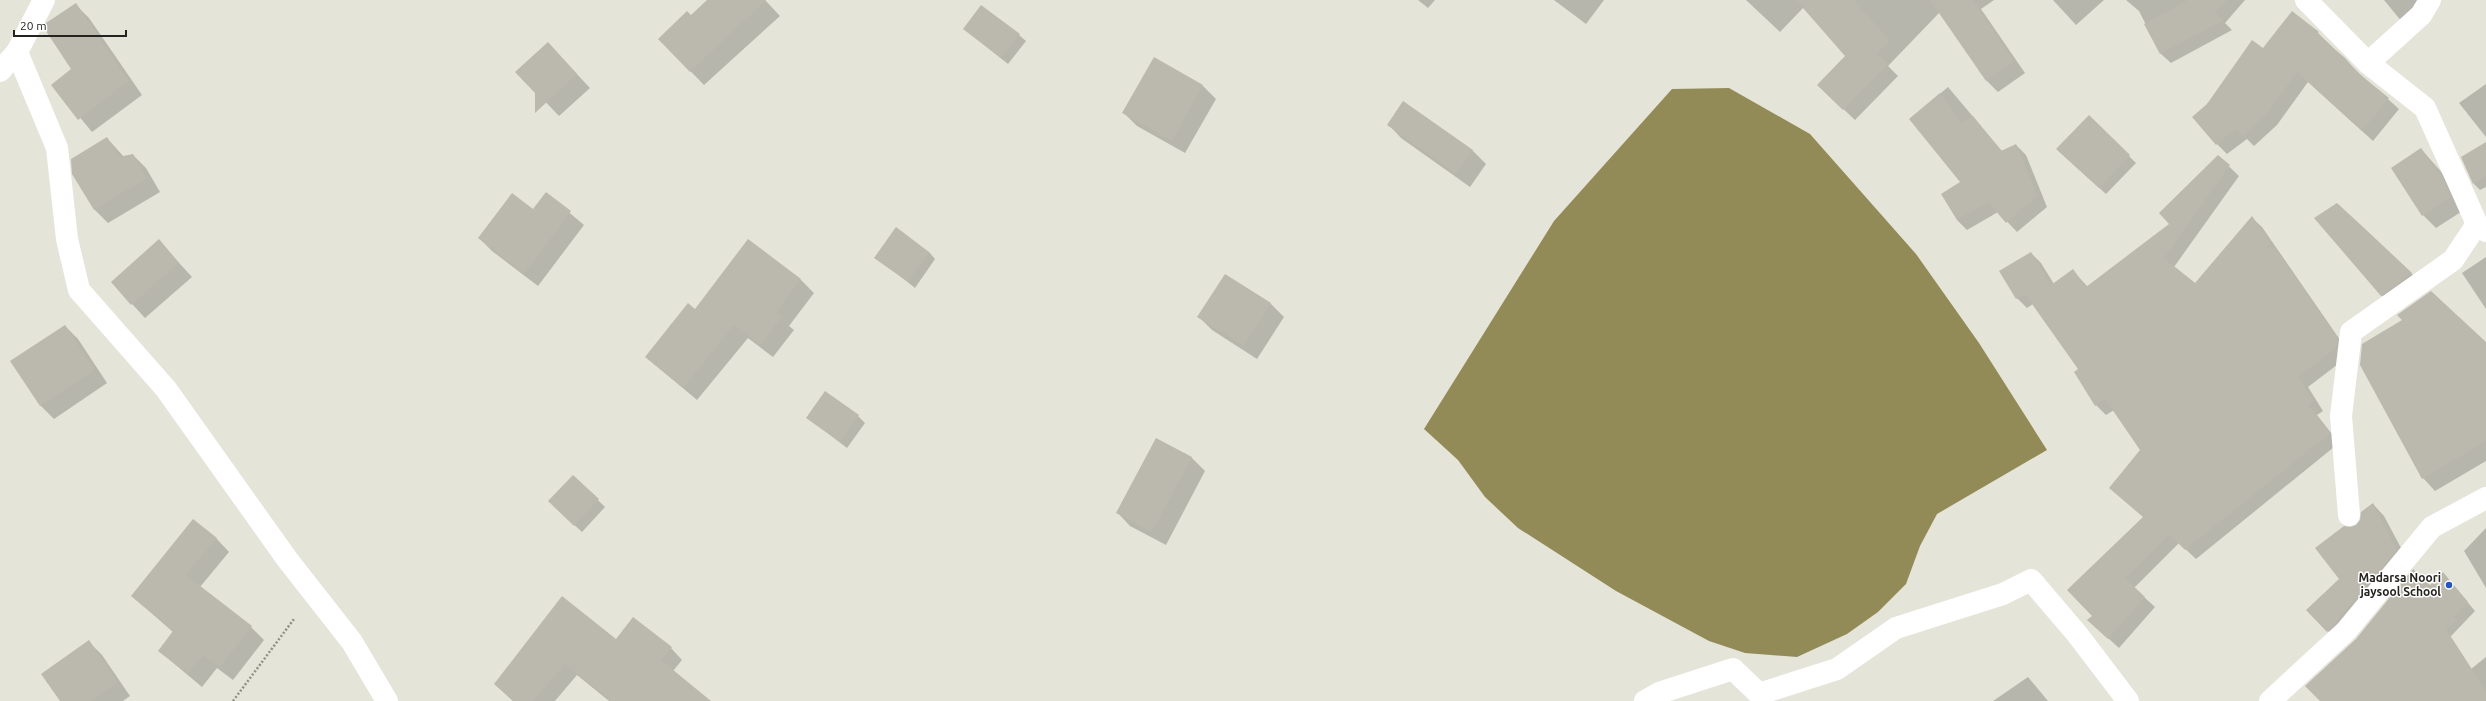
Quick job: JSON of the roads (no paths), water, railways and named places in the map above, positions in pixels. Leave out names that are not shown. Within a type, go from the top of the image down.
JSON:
[{"type":"street","points":[[0,71],[17,52],[44,0]]},
{"type":"street","points":[[2306,0],[2368,63],[2425,108],[2482,228],[2454,260],[2351,332],[2341,416],[2349,515]]},
{"type":"street","points":[[2368,63],[2421,15],[2430,0]]},
{"type":"street","points":[[17,52],[57,148],[67,238],[79,290],[166,389],[313,592],[352,642],[387,701]]},
{"type":"street","points":[[2270,701],[2346,631],[2432,527],[2486,498]]},
{"type":"street","points":[[1646,701],[1659,693],[1733,669],[1759,694],[1837,669],[1896,628],[2003,594],[2031,580],[2077,634],[2128,701]]},
{"type":"place","name":"Madarsa Noori jaysool School","points":[[2449,585]]}]
